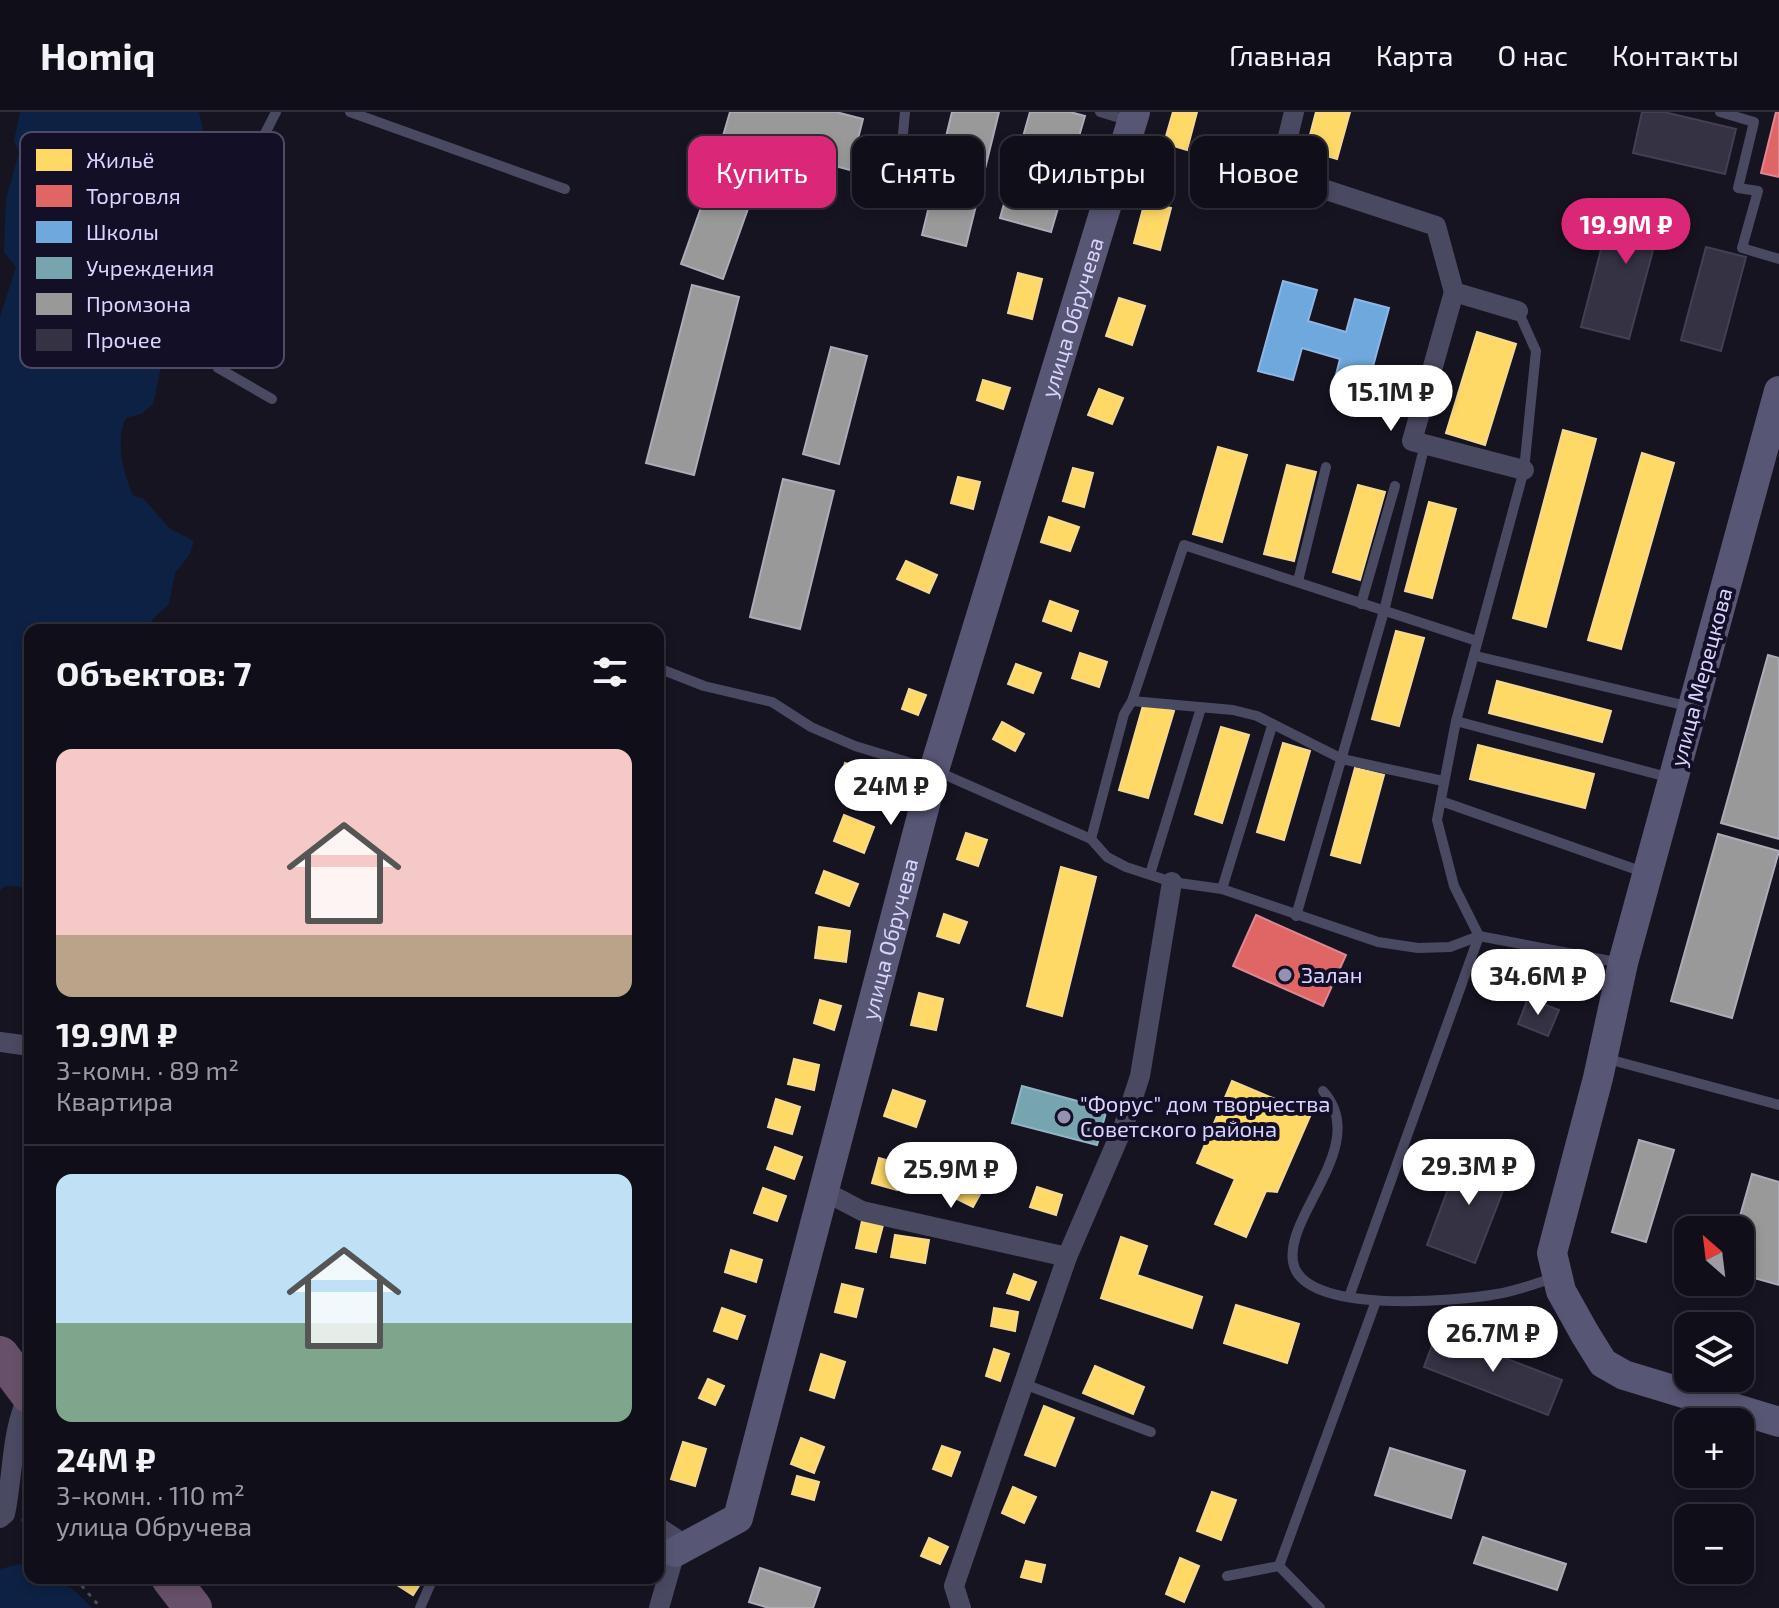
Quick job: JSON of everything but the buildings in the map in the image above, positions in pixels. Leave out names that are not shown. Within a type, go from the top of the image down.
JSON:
[{"type":"highway","points":[[0,1355],[24,1385]]},
{"type":"highway","points":[[175,1584],[193,1608]]},
{"type":"street","points":[[1294,112],[1283,157],[1302,182],[1436,226],[1454,292],[1412,441],[1524,470]]},
{"type":"street","name":"улица Обручева","points":[[681,1549],[738,1518],[934,770],[1133,117]]},
{"type":"street","points":[[1454,292],[1518,311]]},
{"type":"street","name":"улица Мерецкова","points":[[1557,1276],[1552,1253],[1623,963],[1779,391]]},
{"type":"street","points":[[961,1608],[954,1586],[1067,1257],[1124,1125],[1140,1076],[1172,882]]},
{"type":"street","points":[[0,1042],[24,1045]]},
{"type":"street","points":[[824,1191],[862,1211],[1067,1257]]},
{"type":"street","points":[[1557,1276],[1561,1291],[1603,1363],[1624,1375],[1779,1422]]},
{"type":"street","points":[[0,1518],[5,1514],[13,1477],[12,1445],[24,1410]]},
{"type":"street","points":[[659,1608],[681,1549],[664,1533]]},
{"type":"lane","points":[[266,132],[276,112]]},
{"type":"lane","points":[[350,112],[565,189]]},
{"type":"lane","points":[[903,136],[905,112]]},
{"type":"lane","points":[[1100,112],[1133,117]]},
{"type":"lane","points":[[1720,112],[1754,122],[1738,188],[1758,191],[1742,248],[1779,259]]},
{"type":"lane","points":[[1349,1297],[1479,936],[1454,886],[1443,853],[1437,820],[1456,721],[1524,470],[1536,351],[1518,311]]},
{"type":"lane","points":[[218,368],[272,399]]},
{"type":"lane","points":[[1296,916],[1384,611],[1425,444]]},
{"type":"lane","points":[[1298,581],[1326,467]]},
{"type":"lane","points":[[1361,604],[1395,486]]},
{"type":"lane","points":[[1091,839],[1124,714],[1132,701],[1184,545],[1477,641]]},
{"type":"lane","points":[[1476,656],[1693,707]]},
{"type":"lane","points":[[664,670],[704,686],[772,702],[811,727],[844,742],[934,770],[1091,839],[1107,857],[1126,867],[1172,882],[1222,889],[1378,942],[1418,948],[1450,947],[1479,936],[1623,963]]},
{"type":"lane","points":[[1132,701],[1233,710],[1257,716],[1342,759],[1443,781]]},
{"type":"lane","points":[[1150,874],[1201,708]]},
{"type":"lane","points":[[1456,721],[1673,779]]},
{"type":"lane","points":[[1222,889],[1272,726]]},
{"type":"lane","points":[[1441,801],[1647,873]]},
{"type":"lane","points":[[1602,1058],[1779,1105]]},
{"type":"lane","points":[[1323,1091],[1332,1104],[1335,1142],[1325,1176],[1298,1233],[1293,1266],[1311,1287],[1376,1301],[1501,1294],[1557,1276]]},
{"type":"lane","points":[[1279,1566],[1376,1301]]},
{"type":"lane","points":[[1024,1384],[1151,1432]]},
{"type":"lane","points":[[1227,1576],[1279,1566]]},
{"type":"lane","points":[[1279,1566],[1320,1608]]},
{"type":"lane","points":[[420,1608],[430,1584]]},
{"type":"path","points":[[80,1584],[101,1608]]},
{"type":"water","points":[[20,112],[199,112],[203,132],[20,132],[20,368],[160,368],[153,404],[141,414],[126,418],[121,436],[123,467],[133,495],[144,499],[169,528],[194,541],[190,554],[175,573],[169,604],[151,624],[24,624],[24,887],[5,886],[0,890],[0,317],[16,267],[4,252],[6,199],[19,153],[14,140]]},
{"type":"water","points":[[24,1566],[24,1584],[65,1585],[92,1608],[0,1608],[0,1569]]},
{"type":"place","name":"Залан","points":[[1285,975]]},
{"type":"place","name":"\"Форус\" дом творчества Советского района","points":[[1064,1117]]}]
